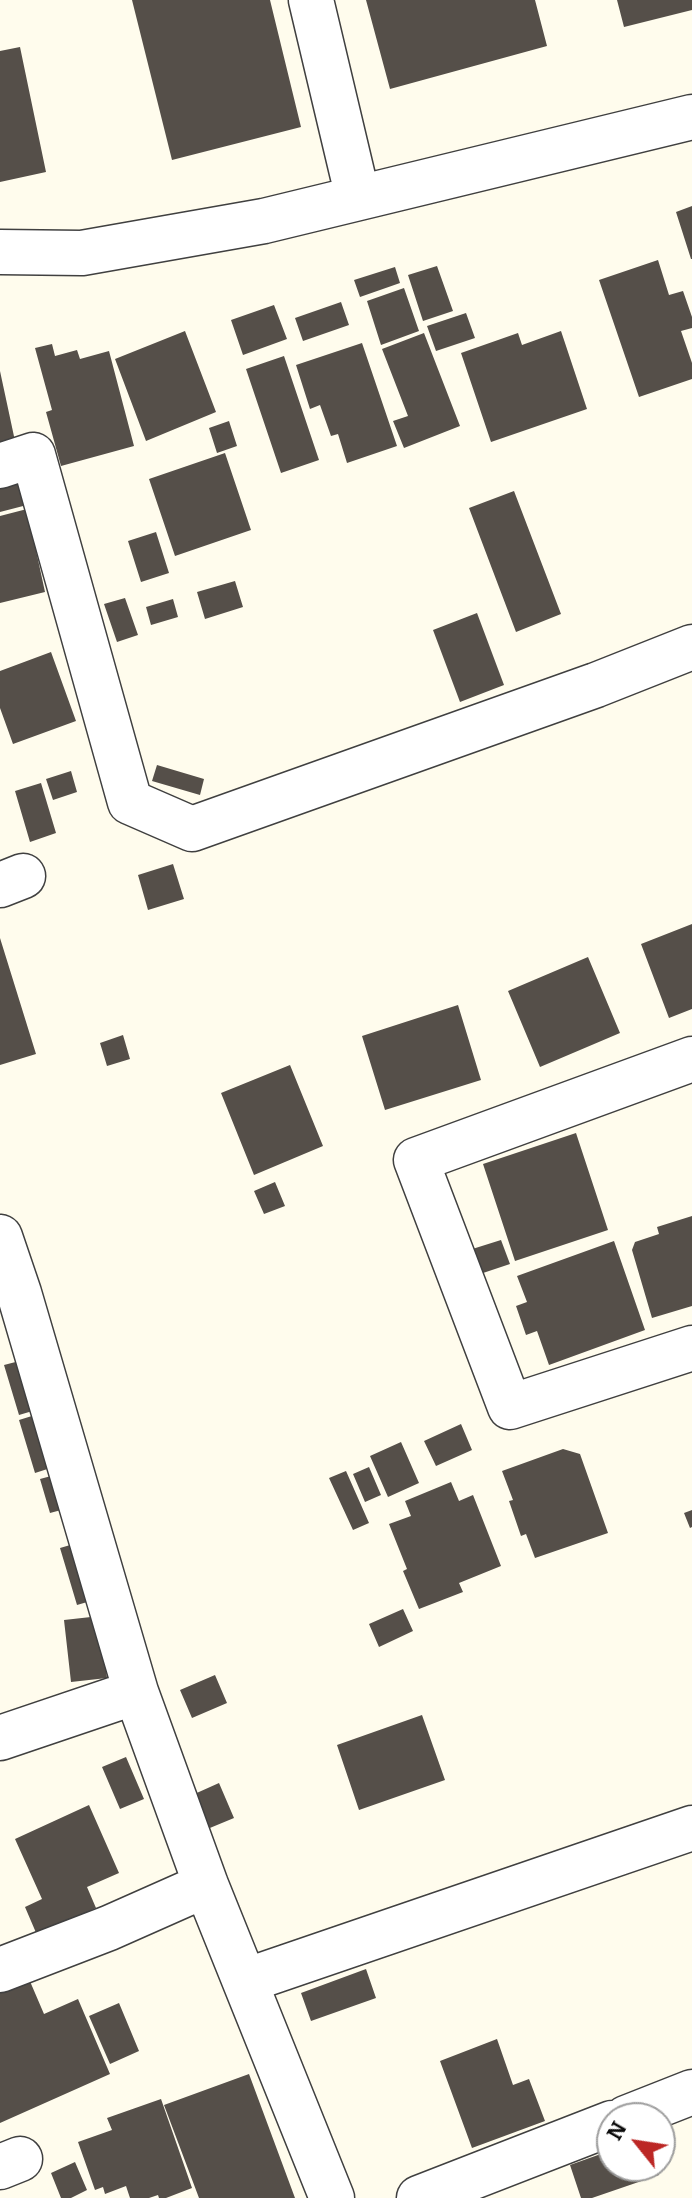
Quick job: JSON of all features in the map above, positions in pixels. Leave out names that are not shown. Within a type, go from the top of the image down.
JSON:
[{"type":"street","points":[[311,0],[358,198]]},
{"type":"street","points":[[0,252],[82,253],[264,221],[692,117]]},
{"type":"street","points":[[0,466],[33,455],[130,802],[192,829],[596,685],[692,647]]},
{"type":"street","points":[[692,1059],[416,1160],[510,1407],[692,1348]]},
{"type":"street","points":[[0,1237],[136,1692],[206,1885],[332,2198]]},
{"type":"street","points":[[0,1738],[136,1692]]},
{"type":"street","points":[[245,1981],[692,1828]]},
{"type":"street","points":[[0,1970],[109,1928],[206,1885]]},
{"type":"street","points":[[667,2102],[692,2092]]},
{"type":"street","points":[[419,2198],[596,2129]]},
{"type":"building","points":[[132,0],[270,0],[301,127],[172,160]]},
{"type":"building","points":[[366,0],[535,0],[547,46],[390,89]]},
{"type":"building","points":[[617,0],[692,0],[692,10],[624,27]]},
{"type":"building","points":[[20,47],[46,172],[0,182],[0,51]]},
{"type":"building","points":[[692,206],[692,259],[691,259],[676,212]]},
{"type":"building","points":[[658,260],[669,295],[683,291],[692,317],[692,328],[681,331],[692,363],[692,379],[639,397],[599,280]]},
{"type":"building","points":[[437,266],[453,311],[423,321],[408,275]]},
{"type":"building","points":[[395,267],[400,283],[360,297],[354,280]]},
{"type":"building","points":[[404,288],[419,331],[381,345],[367,301]]},
{"type":"building","points":[[341,302],[349,325],[303,341],[295,318]]},
{"type":"building","points":[[274,305],[287,339],[243,355],[231,320]]},
{"type":"building","points":[[466,313],[475,338],[436,351],[427,326]]},
{"type":"building","points":[[185,331],[216,412],[146,441],[115,359]]},
{"type":"building","points":[[561,331],[587,409],[491,442],[461,353],[518,333],[522,345]]},
{"type":"building","points":[[424,333],[460,426],[404,448],[393,421],[408,416],[382,349]]},
{"type":"building","points":[[362,343],[397,446],[347,463],[338,434],[331,436],[320,405],[310,409],[296,365]]},
{"type":"building","points":[[52,344],[55,356],[77,350],[80,359],[109,351],[134,446],[61,466],[46,412],[52,410],[35,348]]},
{"type":"building","points":[[284,356],[319,460],[281,473],[246,369]]},
{"type":"building","points":[[0,371],[15,441],[0,444]]},
{"type":"building","points":[[229,421],[237,446],[217,453],[209,428]]},
{"type":"building","points":[[225,453],[251,530],[175,556],[149,479]]},
{"type":"building","points":[[18,470],[27,505],[0,512],[0,475]]},
{"type":"building","points":[[514,491],[561,614],[516,632],[469,508]]},
{"type":"building","points":[[27,509],[45,592],[0,603],[0,516]]},
{"type":"building","points":[[156,532],[169,573],[141,582],[128,541]]},
{"type":"building","points":[[235,581],[243,607],[205,619],[197,592]]},
{"type":"building","points":[[125,598],[138,635],[117,642],[104,604]]},
{"type":"building","points":[[173,599],[178,617],[151,625],[146,607]]},
{"type":"building","points":[[477,613],[504,685],[460,702],[433,630]]},
{"type":"building","points":[[51,652],[76,721],[13,744],[0,708],[0,671]]},
{"type":"building","points":[[157,765],[204,779],[200,795],[152,781]]},
{"type":"building","points":[[71,771],[77,792],[53,800],[46,779]]},
{"type":"building","points":[[41,783],[56,833],[30,842],[15,791]]},
{"type":"building","points":[[173,864],[184,899],[148,910],[138,875]]},
{"type":"building","points":[[692,924],[692,1009],[669,1018],[641,944]]},
{"type":"building","points":[[0,938],[36,1054],[0,1065]]},
{"type":"building","points":[[588,957],[620,1033],[540,1067],[508,991]]},
{"type":"building","points":[[458,1005],[481,1080],[385,1110],[362,1036]]},
{"type":"building","points":[[123,1035],[130,1059],[107,1066],[100,1043]]},
{"type":"building","points":[[290,1065],[323,1146],[254,1175],[221,1093]]},
{"type":"building","points":[[576,1133],[608,1230],[515,1261],[483,1164]]},
{"type":"building","points":[[275,1182],[285,1206],[264,1214],[254,1191]]},
{"type":"building","points":[[692,1216],[692,1306],[652,1318],[632,1250],[635,1242],[659,1234],[657,1227]]},
{"type":"building","points":[[501,1240],[510,1264],[474,1276],[466,1251]]},
{"type":"building","points":[[614,1241],[645,1330],[549,1365],[537,1331],[526,1335],[516,1306],[527,1302],[517,1276]]},
{"type":"building","points":[[31,1358],[46,1407],[19,1415],[4,1365]]},
{"type":"building","points":[[48,1411],[63,1464],[35,1473],[19,1420]]},
{"type":"building","points":[[461,1424],[472,1450],[436,1466],[424,1441]]},
{"type":"building","points":[[401,1442],[419,1483],[388,1497],[370,1456]]},
{"type":"building","points":[[563,1449],[580,1454],[608,1533],[535,1558],[526,1534],[521,1536],[509,1501],[513,1500],[502,1471]]},
{"type":"building","points":[[369,1467],[381,1495],[365,1502],[353,1474]]},
{"type":"building","points":[[346,1471],[369,1523],[353,1530],[329,1478]]},
{"type":"building","points":[[66,1472],[76,1506],[50,1513],[40,1479]]},
{"type":"building","points":[[451,1482],[459,1501],[473,1495],[501,1566],[459,1583],[463,1592],[419,1609],[403,1571],[407,1569],[389,1524],[411,1516],[405,1501]]},
{"type":"building","points":[[692,1510],[692,1527],[690,1528],[684,1513]]},
{"type":"building","points":[[84,1541],[101,1598],[77,1605],[60,1548]]},
{"type":"building","points":[[403,1609],[413,1631],[379,1647],[369,1624]]},
{"type":"building","points":[[100,1616],[107,1678],[71,1682],[64,1620]]},
{"type":"building","points":[[215,1675],[227,1703],[192,1718],[180,1690]]},
{"type":"building","points":[[422,1715],[445,1780],[359,1810],[337,1745]]},
{"type":"building","points":[[126,1757],[144,1799],[120,1809],[102,1767]]},
{"type":"building","points":[[219,1783],[234,1818],[205,1830],[190,1796]]},
{"type":"building","points":[[89,1805],[119,1873],[87,1887],[96,1908],[37,1935],[25,1907],[42,1899],[15,1839]]},
{"type":"building","points":[[366,1969],[376,1998],[311,2021],[301,1993]]},
{"type":"building","points":[[29,1979],[44,2014],[78,1999],[110,2074],[0,2123],[0,1992]]},
{"type":"building","points":[[119,2003],[139,2051],[110,2064],[89,2016]]},
{"type":"building","points":[[497,2039],[513,2085],[529,2079],[545,2121],[472,2148],[440,2061]]},
{"type":"building","points":[[249,2074],[295,2198],[199,2198],[164,2105]]},
{"type":"building","points":[[161,2099],[192,2188],[166,2198],[159,2198],[158,2195],[130,2198],[126,2186],[105,2194],[103,2187],[95,2190],[78,2142],[112,2130],[107,2118]]},
{"type":"building","points":[[596,2156],[596,2182],[639,2182],[592,2198],[581,2198],[570,2165]]},
{"type":"building","points":[[75,2162],[87,2190],[71,2198],[61,2198],[51,2173]]}]
